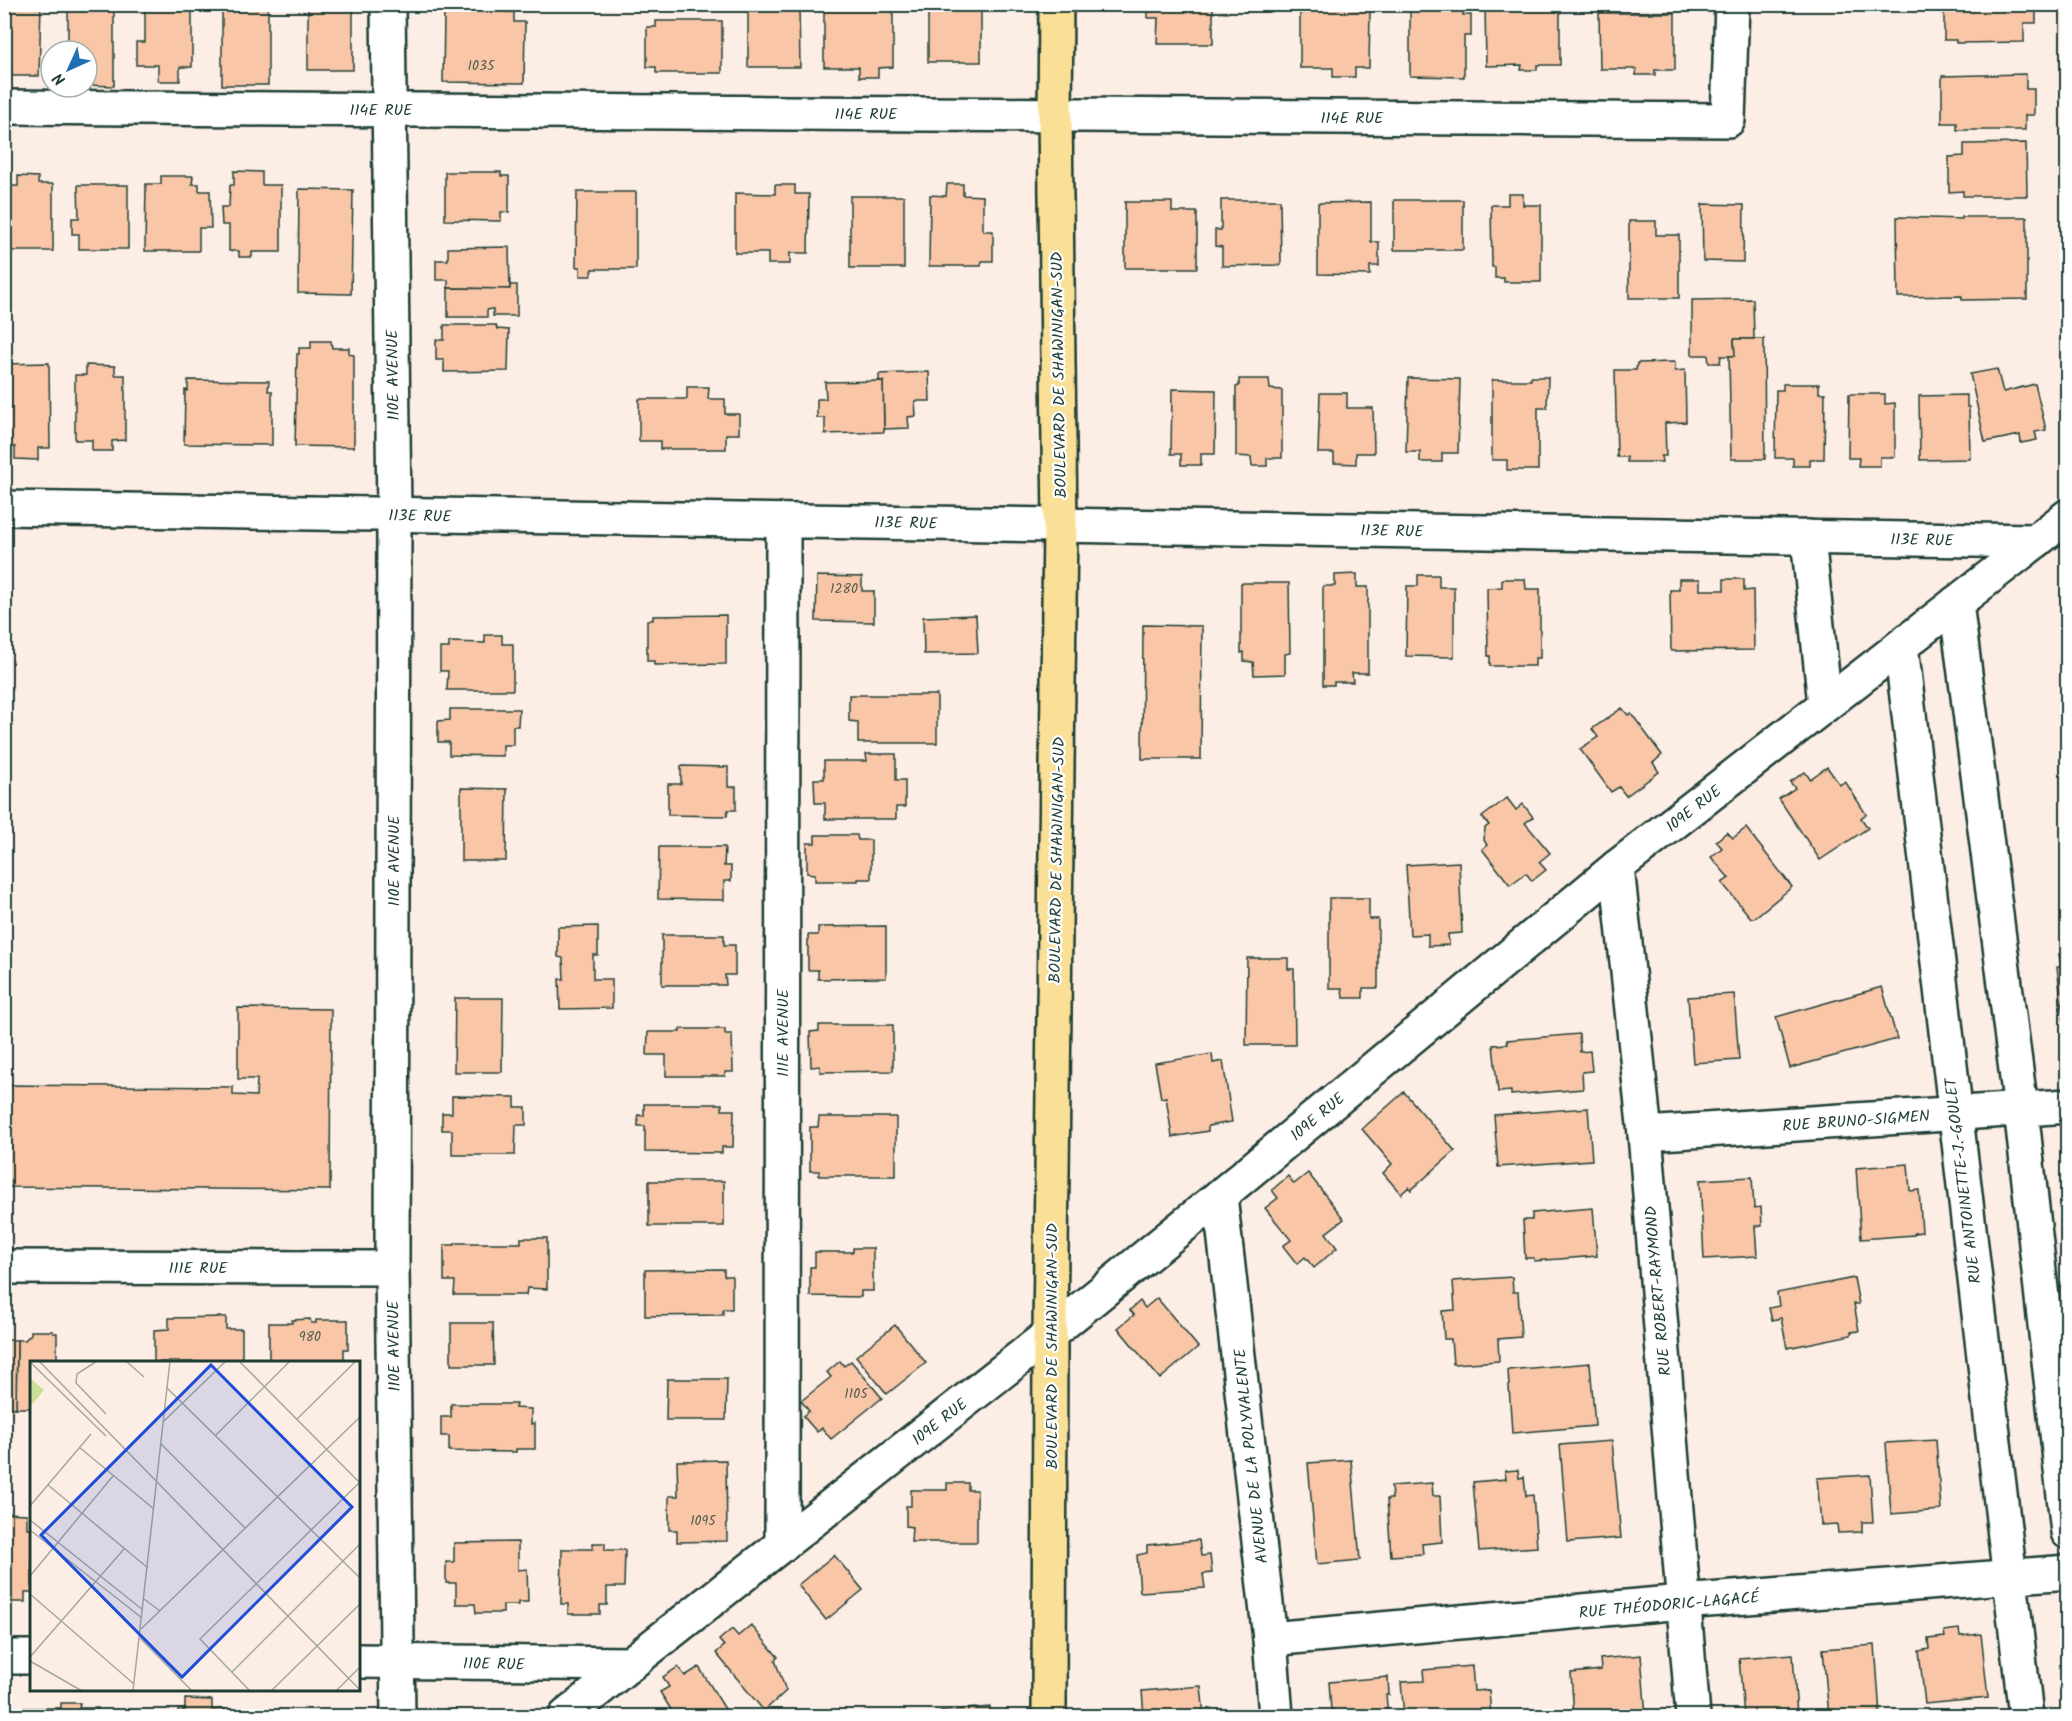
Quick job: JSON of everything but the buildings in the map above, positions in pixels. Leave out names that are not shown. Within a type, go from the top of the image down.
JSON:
[{"type":"main road","name":"BOULEVARD DE SHAWINIGAN-SUD","points":[[1049,1716],[1050,1334],[1060,525],[1055,115],[1056,4]]},
{"type":"street","name":"110E AVENUE","points":[[388,4],[394,514],[392,1268],[398,1716]]},
{"type":"street","name":"114E RUE","points":[[4,106],[1728,120],[1732,4]]},
{"type":"street","name":"113E RUE","points":[[4,508],[2036,541]]},
{"type":"street","name":"109E RUE","points":[[566,1716],[1050,1334],[1617,867],[2067,516]]},
{"type":"street","name":"111E AVENUE","points":[[782,1545],[783,520]]},
{"type":"street","points":[[1808,537],[1825,705]]},
{"type":"street","points":[[1956,603],[2021,1109],[2067,1532]]},
{"type":"street","name":"RUE ANTOINETTE-J.-GOULET","points":[[1901,646],[2026,1716]]},
{"type":"street","name":"RUE ROBERT-RAYMOND","points":[[1617,867],[1645,1134],[1693,1716]]},
{"type":"street","name":"RUE BRUNO-SIGMEN","points":[[1645,1134],[2067,1106]]},
{"type":"street","name":"AVENUE DE LA POLYVALENTE","points":[[1220,1196],[1270,1639],[1276,1716]]},
{"type":"street","name":"111E RUE","points":[[4,1267],[392,1268]]},
{"type":"street","name":"RUE THÉODORIC-LAGACÉ","points":[[1270,1639],[1682,1602],[2067,1572]]},
{"type":"street","points":[[4,1657],[30,1657]]},
{"type":"street","name":"110E RUE","points":[[360,1661],[630,1664]]}]
